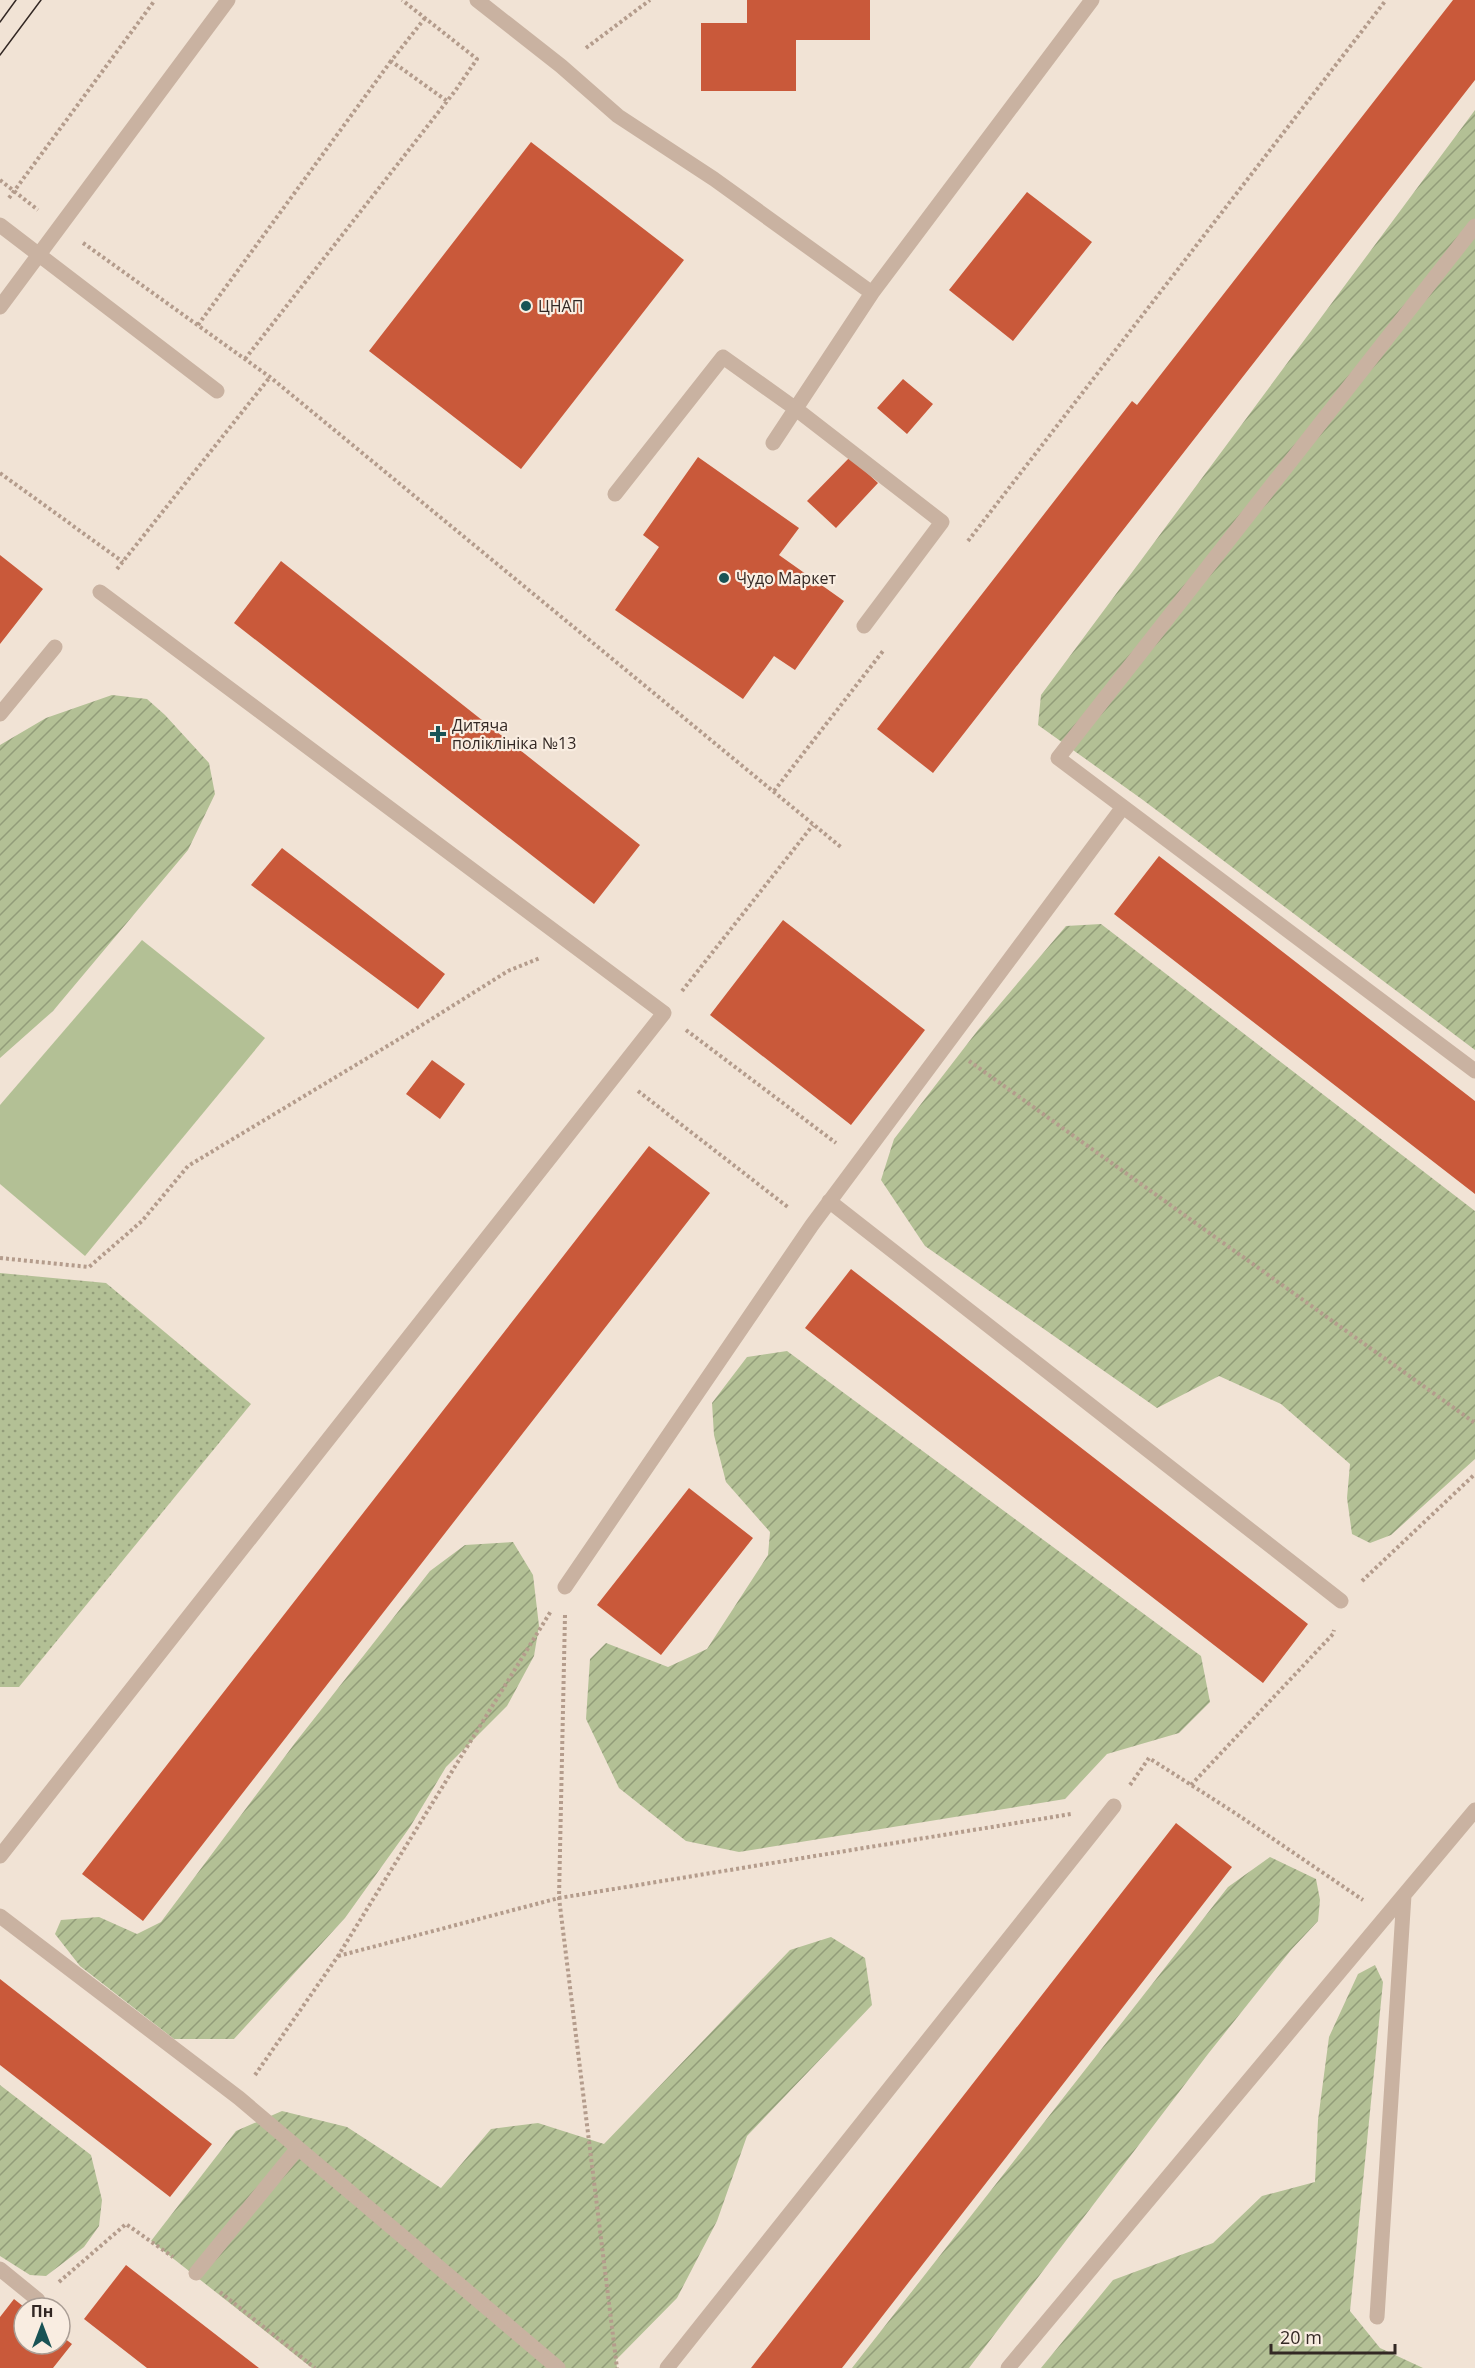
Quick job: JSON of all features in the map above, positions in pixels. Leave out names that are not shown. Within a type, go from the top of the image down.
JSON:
[{"type":"lane","points":[[0,307],[228,0]]},
{"type":"lane","points":[[477,0],[561,66],[618,116],[714,179],[873,293]]},
{"type":"lane","points":[[773,443],[873,293],[1092,0]]},
{"type":"lane","points":[[0,225],[217,391]]},
{"type":"lane","points":[[1475,226],[1058,758],[1475,1071]]},
{"type":"lane","points":[[615,494],[723,357],[796,409],[942,522],[864,626]]},
{"type":"lane","points":[[0,1856],[664,1013],[100,592]]},
{"type":"lane","points":[[0,714],[55,647]]},
{"type":"lane","points":[[565,1587],[829,1201],[1123,807]]},
{"type":"lane","points":[[829,1201],[1341,1600]]},
{"type":"lane","points":[[667,2368],[1114,1806]]},
{"type":"lane","points":[[1008,2368],[1475,1810]]},
{"type":"lane","points":[[1377,2317],[1404,1895]]},
{"type":"lane","points":[[0,1916],[239,2098],[558,2368]]},
{"type":"lane","points":[[196,2273],[298,2148]]},
{"type":"lane","points":[[0,2269],[33,2296]]},
{"type":"path","points":[[5,204],[155,0]]},
{"type":"path","points":[[245,359],[447,101],[477,59],[402,0]]},
{"type":"path","points":[[561,66],[650,0]]},
{"type":"path","points":[[964,546],[1386,0]]},
{"type":"path","points":[[198,325],[425,18]]},
{"type":"path","points":[[391,62],[447,101]]},
{"type":"path","points":[[0,180],[60,227],[270,377],[842,848]]},
{"type":"path","points":[[100,592],[270,377]]},
{"type":"path","points":[[0,473],[123,562]]},
{"type":"path","points":[[774,791],[884,650]]},
{"type":"path","points":[[813,825],[664,1013],[860,1160]]},
{"type":"path","points":[[0,1258],[89,1267],[142,1221],[188,1166],[508,971],[573,945]]},
{"type":"path","points":[[946,1045],[1475,1423]]},
{"type":"path","points":[[616,1074],[812,1225]]},
{"type":"path","points":[[1191,1785],[1333,1634],[1341,1600],[1475,1474]]},
{"type":"path","points":[[565,1587],[559,1898],[616,2368]]},
{"type":"path","points":[[239,2098],[338,1956],[565,1587]]},
{"type":"path","points":[[338,1956],[559,1898],[1114,1806],[1149,1758],[1386,1916]]},
{"type":"path","points":[[43,2296],[126,2224],[196,2273],[315,2368]]},
{"type":"green space","points":[[1475,110],[1475,1050],[1143,800],[1038,725],[1041,695]]},
{"type":"green space","points":[[112,695],[147,699],[165,715],[209,763],[215,794],[188,850],[53,1011],[0,1058],[0,745],[46,718]]},
{"type":"green space","points":[[1101,924],[1475,1211],[1475,1459],[1391,1535],[1370,1543],[1352,1534],[1347,1498],[1350,1464],[1281,1404],[1219,1376],[1157,1408],[925,1246],[881,1180],[894,1139],[978,1030],[1066,926]]},
{"type":"green space","points":[[142,940],[265,1038],[85,1256],[0,1184],[0,1105]]},
{"type":"green space","points":[[0,1273],[106,1283],[251,1404],[19,1687],[0,1687]]},
{"type":"green space","points":[[787,1351],[1201,1656],[1210,1702],[1179,1733],[1107,1754],[1065,1799],[739,1852],[686,1841],[619,1788],[586,1719],[590,1659],[606,1643],[668,1667],[707,1649],[768,1555],[770,1532],[726,1482],[714,1435],[712,1403],[747,1357]]},
{"type":"green space","points":[[513,1542],[533,1575],[539,1626],[534,1656],[507,1706],[446,1767],[410,1827],[345,1918],[234,2039],[174,2039],[80,1966],[55,1934],[61,1920],[99,1917],[137,1934],[161,1922],[295,1743],[430,1571],[465,1545]]},
{"type":"green space","points":[[1270,1857],[1316,1879],[1320,1900],[1318,1921],[1291,1950],[1208,2054],[969,2368],[852,2368],[1228,1887]]},
{"type":"green space","points":[[831,1937],[865,1958],[872,2005],[747,2136],[717,2221],[677,2298],[616,2360],[617,2368],[312,2368],[151,2241],[236,2131],[282,2111],[347,2127],[441,2188],[491,2129],[538,2123],[604,2144],[790,1950]]},
{"type":"green space","points":[[1375,1965],[1383,1982],[1350,2311],[1380,2348],[1423,2368],[1041,2368],[1113,2280],[1213,2243],[1262,2196],[1315,2182],[1318,2120],[1329,2037],[1358,1974]]},
{"type":"green space","points":[[0,2085],[91,2155],[102,2200],[99,2226],[84,2247],[46,2276],[30,2275],[0,2256]]},
{"type":"building","points":[[747,0],[870,0],[870,40],[796,40],[796,91],[701,91],[701,23],[747,23]]},
{"type":"building","points":[[1453,0],[1475,0],[1475,80],[933,773],[877,729],[1132,401],[1137,405]]},
{"type":"building","name":"ЦНАП","points":[[531,142],[684,260],[521,469],[369,351]]},
{"type":"building","points":[[1027,192],[1092,242],[1013,341],[949,290]]},
{"type":"building","points":[[903,379],[933,404],[907,434],[877,408]]},
{"type":"building","name":"Чудо Маркет","points":[[698,457],[799,528],[779,555],[844,601],[795,670],[774,656],[743,699],[615,610],[659,547],[643,535]]},
{"type":"building","points":[[850,457],[878,483],[836,528],[807,501]]},
{"type":"building","points":[[0,555],[43,589],[0,644]]},
{"type":"building","name":"Дитяча поліклініка №13","points":[[281,561],[640,845],[594,904],[234,623]]},
{"type":"building","points":[[282,848],[445,974],[418,1009],[251,885]]},
{"type":"building","points":[[1159,856],[1475,1101],[1475,1194],[1114,914]]},
{"type":"building","points":[[783,920],[925,1030],[851,1125],[710,1015]]},
{"type":"building","points":[[432,1060],[465,1084],[440,1119],[406,1094]]},
{"type":"building","points":[[649,1146],[710,1193],[143,1921],[82,1874]]},
{"type":"building","points":[[851,1269],[1308,1624],[1263,1683],[805,1328]]},
{"type":"building","points":[[689,1488],[753,1538],[661,1655],[597,1605]]},
{"type":"building","points":[[1176,1823],[1232,1867],[842,2368],[751,2368]]},
{"type":"building","points":[[0,1979],[212,2144],[170,2197],[0,2065]]},
{"type":"building","points":[[126,2265],[259,2368],[147,2368],[84,2319]]},
{"type":"building","points":[[12,2302],[12,2356],[62,2356],[53,2368],[0,2368],[0,2317]]},
{"type":"tram line","points":[[0,22],[16,0]]},
{"type":"tram line","points":[[0,55],[41,0]]},
{"type":"place","name":"ЦНАП","points":[[526,306]]},
{"type":"place","name":"Чудо Маркет","points":[[724,578]]},
{"type":"place","name":"Дитяча поліклініка №13","points":[[438,734]]}]
